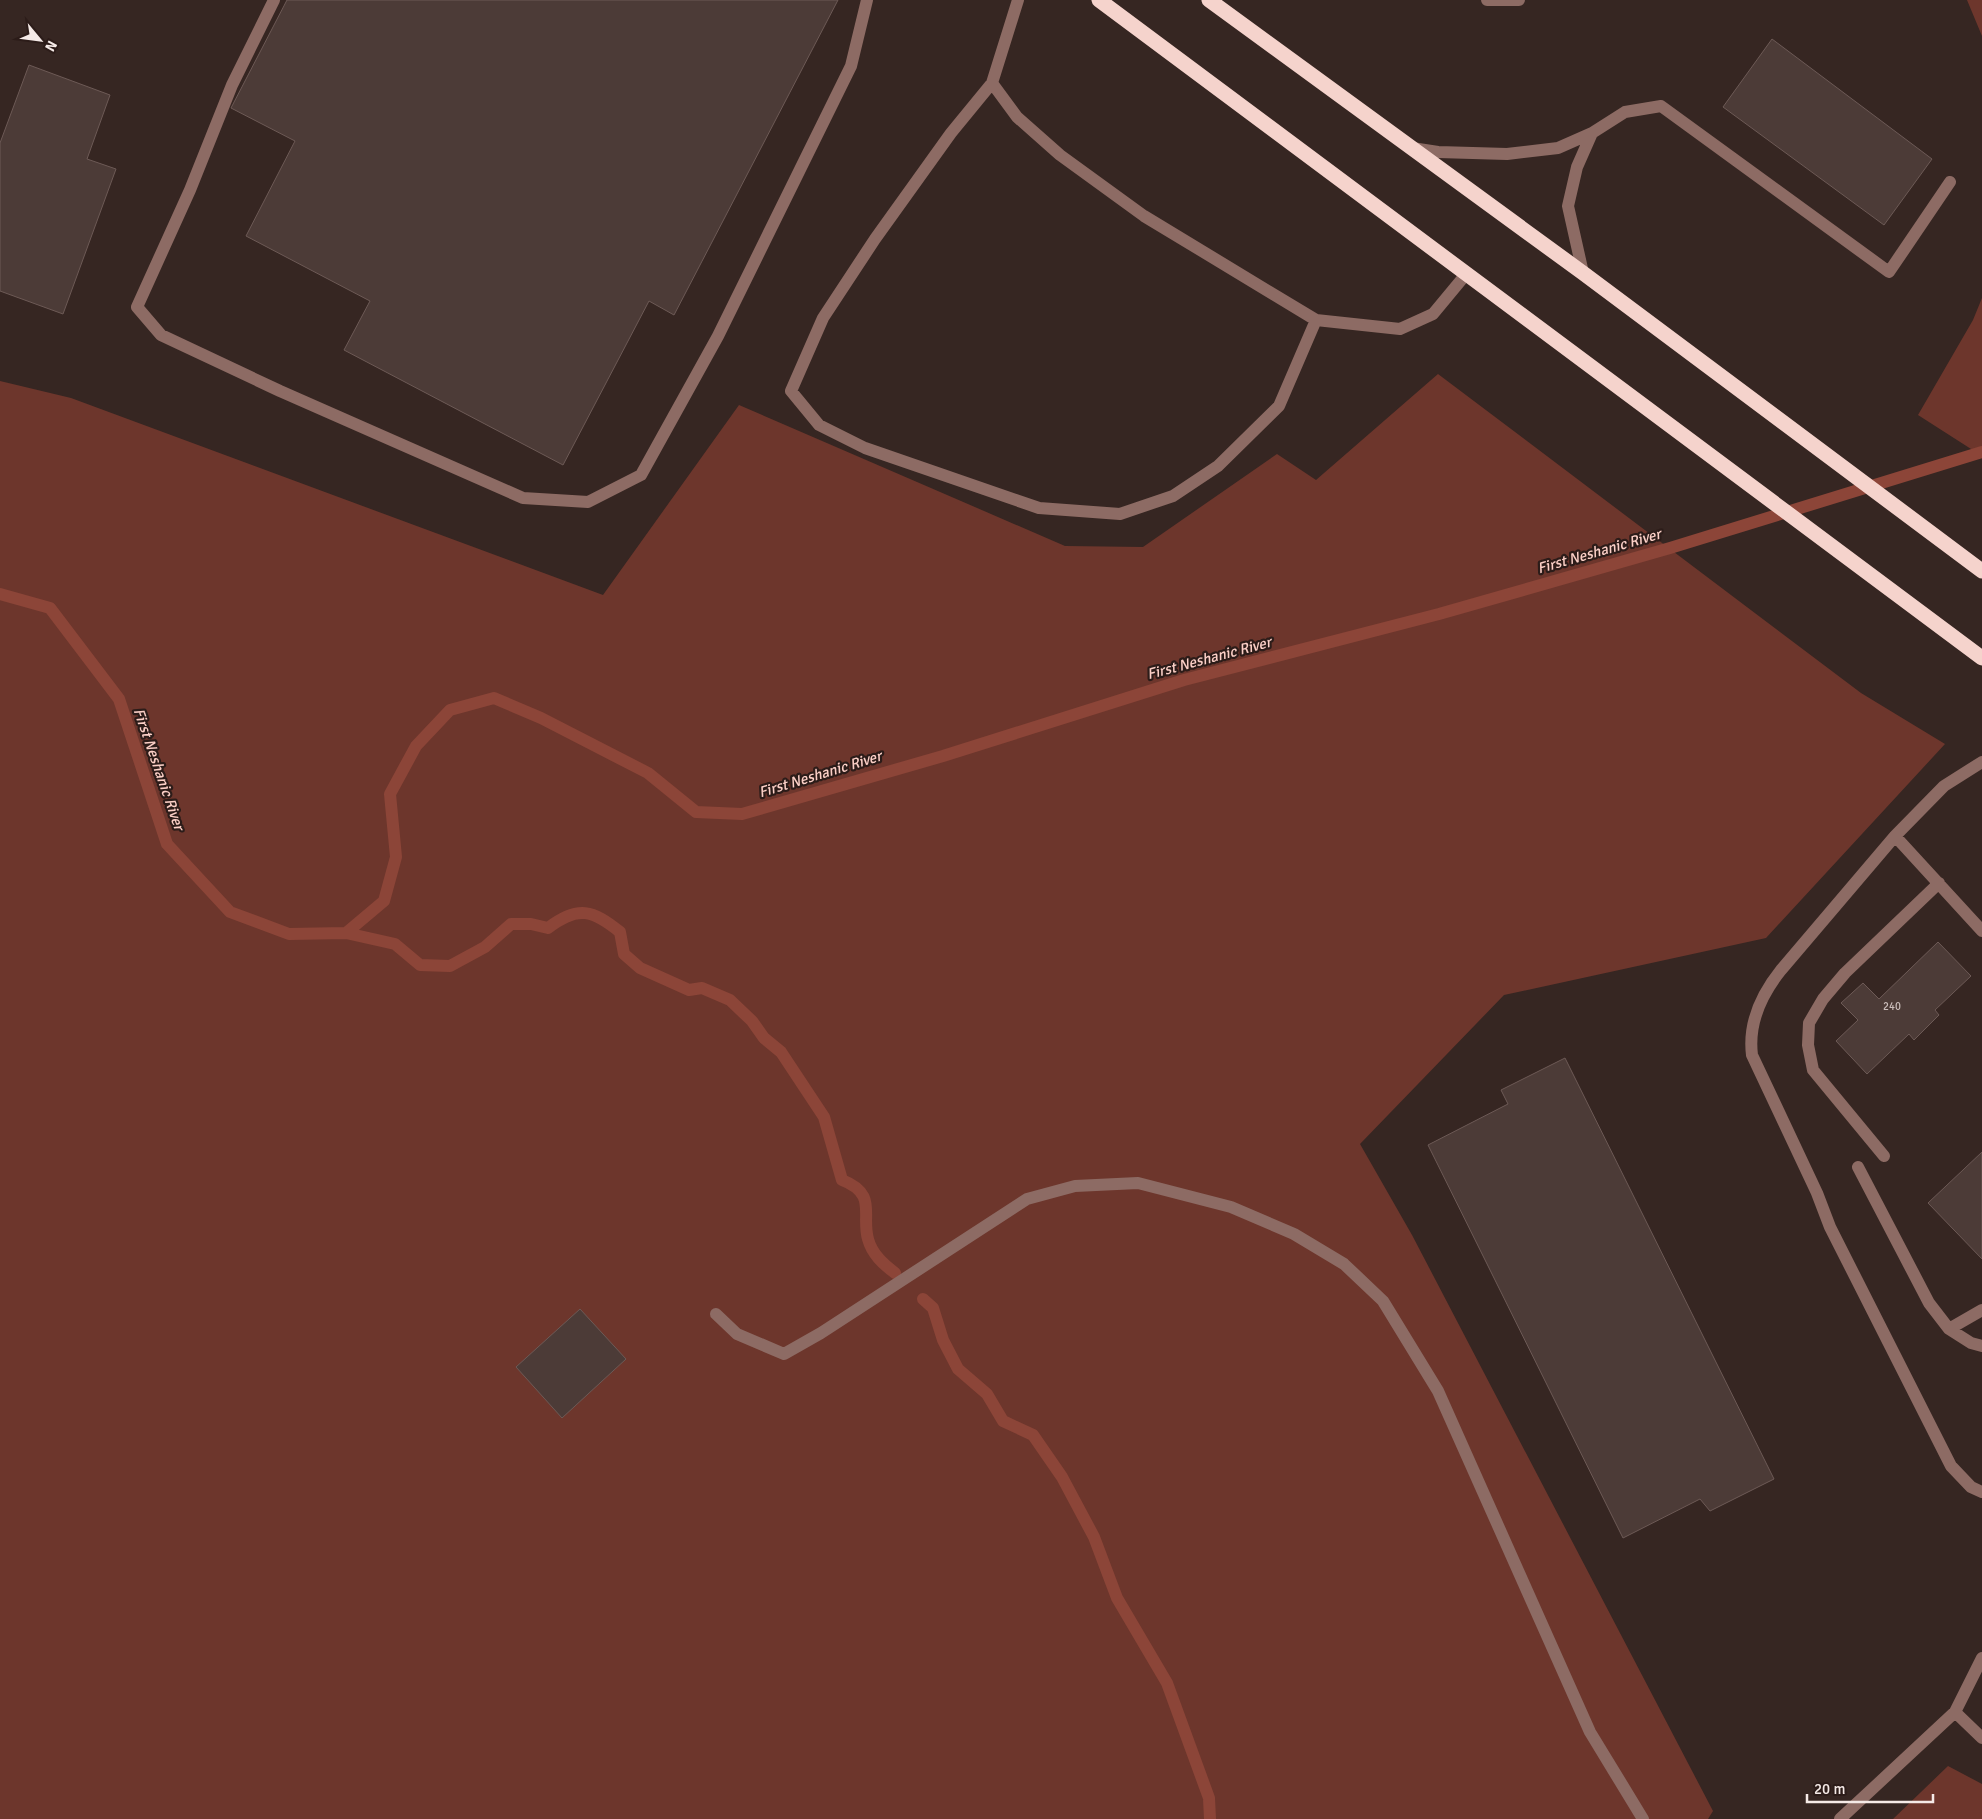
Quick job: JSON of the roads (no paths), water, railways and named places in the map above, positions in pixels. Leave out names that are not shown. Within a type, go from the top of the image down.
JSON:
[{"type":"highway","points":[[1099,0],[1982,658]]},
{"type":"highway","points":[[1209,0],[1409,148],[1583,273],[1784,425],[1982,571]]},
{"type":"lane","points":[[274,0],[232,85],[190,190],[138,307],[161,335],[280,391],[523,498],[588,502],[641,475],[718,336],[851,66],[867,0]]},
{"type":"lane","points":[[1018,0],[992,83],[952,133],[891,216],[823,318],[791,391],[819,425],[865,448],[1039,508],[1120,514],[1174,496],[1218,466],[1279,406],[1316,320]]},
{"type":"lane","points":[[1487,0],[1519,0]]},
{"type":"lane","points":[[992,83],[1017,117],[1060,155],[1144,216],[1316,320],[1400,329],[1433,314],[1466,274]]},
{"type":"lane","points":[[1409,148],[1438,152],[1507,154],[1558,148],[1592,133],[1625,112],[1661,106],[1889,272],[1950,182]]},
{"type":"lane","points":[[1583,273],[1568,206],[1577,167],[1592,133]]},
{"type":"lane","points":[[1982,762],[1944,786],[1895,836],[1767,988],[1757,1007],[1750,1038],[1752,1055],[1817,1193],[1830,1227],[1951,1466],[1971,1486],[1982,1492]]},
{"type":"lane","points":[[1895,836],[1982,931]]},
{"type":"lane","points":[[1884,1156],[1813,1070],[1808,1045],[1809,1023],[1823,999],[1845,973],[1939,883]]},
{"type":"lane","points":[[1858,1167],[1929,1303],[1949,1329],[1977,1344],[1982,1336]]},
{"type":"lane","points":[[716,1314],[737,1334],[784,1354],[821,1333],[1027,1199],[1075,1186],[1138,1183],[1231,1207],[1294,1234],[1344,1264],[1382,1301],[1438,1391],[1590,1732],[1643,1819]]},
{"type":"lane","points":[[1949,1329],[1982,1310]]},
{"type":"lane","points":[[1840,1819],[1955,1712],[1982,1658]]},
{"type":"lane","points":[[1955,1712],[1982,1738]]},
{"type":"waterway","name":"First Neshanic River","points":[[0,594],[50,608],[119,699],[167,844],[230,912],[289,934],[346,933],[384,901],[396,857],[390,794],[416,746],[450,710],[494,698],[541,718],[648,773],[696,812],[742,814],[943,756],[1184,680],[1439,614],[1670,548],[1982,452]]},
{"type":"waterway","points":[[346,933],[395,944],[420,965],[450,966],[485,947],[511,924],[531,924],[548,928],[577,913],[585,913],[602,919],[620,932],[624,954],[640,968],[689,990],[702,988],[730,1000],[752,1021],[764,1038],[781,1052],[824,1117],[842,1180],[853,1186],[864,1198],[866,1205],[866,1230],[872,1249],[882,1262],[895,1273]]},
{"type":"waterway","points":[[923,1299],[933,1308],[943,1340],[958,1369],[987,1394],[1003,1421],[1033,1435],[1062,1477],[1094,1537],[1117,1598],[1167,1683],[1209,1798],[1210,1819]]}]
